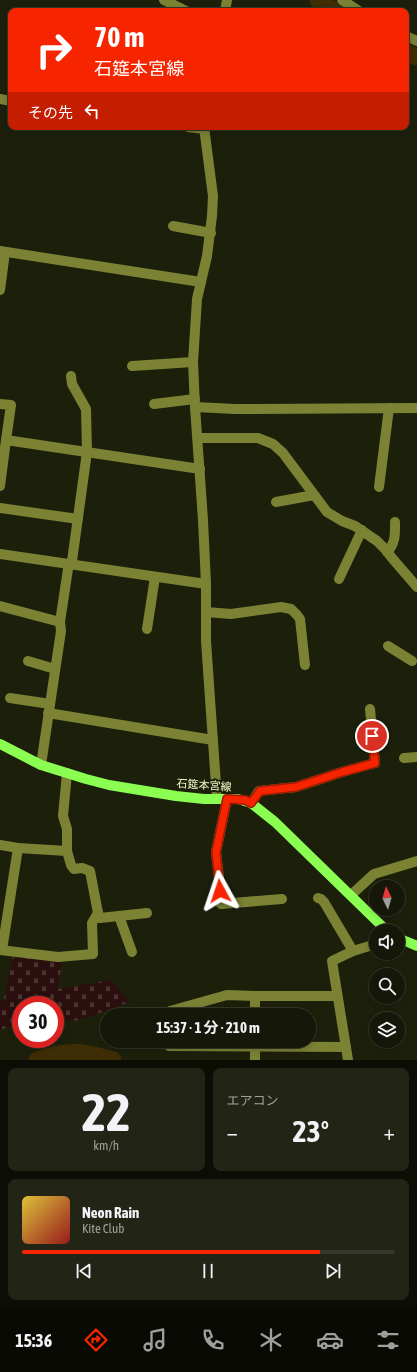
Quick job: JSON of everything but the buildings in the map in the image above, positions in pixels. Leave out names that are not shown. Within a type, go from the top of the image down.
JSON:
[{"type":"main road","name":"石筵本宮線","points":[[0,744],[41,765],[109,785],[176,796],[245,800],[275,822],[380,924]]},
{"type":"main road","points":[[405,941],[417,946]]},
{"type":"street","points":[[164,0],[180,8]]},
{"type":"street","points":[[342,0],[354,8]]},
{"type":"street","points":[[204,130],[213,196],[208,256],[197,299],[193,362],[206,584],[206,641],[213,740],[222,799],[216,852],[220,878],[221,904],[282,899]]},
{"type":"street","points":[[173,226],[211,233]]},
{"type":"street","points":[[0,290],[3,251],[201,282]]},
{"type":"street","points":[[132,366],[193,362]]},
{"type":"street","points":[[41,765],[61,631],[60,622],[72,561],[87,452],[86,409],[72,384],[70,376]]},
{"type":"street","points":[[154,404],[195,403],[235,409],[417,408]]},
{"type":"street","points":[[0,404],[11,405],[0,486]]},
{"type":"street","points":[[379,487],[389,408]]},
{"type":"street","points":[[198,438],[258,438],[273,444],[283,453],[327,512],[362,530],[377,541],[417,587]]},
{"type":"street","points":[[6,440],[200,469]]},
{"type":"street","points":[[276,502],[314,495]]},
{"type":"street","points":[[0,508],[78,520]]},
{"type":"street","points":[[388,552],[394,543],[395,522]]},
{"type":"street","points":[[339,579],[362,530]]},
{"type":"street","points":[[0,554],[206,584]]},
{"type":"street","points":[[147,628],[155,577]]},
{"type":"street","points":[[0,606],[60,622]]},
{"type":"street","points":[[206,612],[231,614],[281,607],[291,609],[300,619],[305,665]]},
{"type":"street","points":[[388,646],[415,661]]},
{"type":"street","points":[[28,661],[55,669]]},
{"type":"street","points":[[10,698],[49,709],[213,740]]},
{"type":"street","points":[[251,803],[260,791],[296,787],[375,763],[370,709]]},
{"type":"street","points":[[404,758],[417,757]]},
{"type":"street","points":[[67,773],[63,816],[67,829],[68,851],[71,865],[74,868],[82,868],[90,871],[100,918],[147,913]]},
{"type":"street","points":[[0,846],[68,851]]},
{"type":"street","points":[[18,848],[1,950],[58,956],[93,954],[92,923],[98,914]]},
{"type":"street","points":[[351,895],[374,874],[417,861]]},
{"type":"street","points":[[318,898],[324,902],[353,951]]},
{"type":"street","points":[[119,916],[132,952]]},
{"type":"street","points":[[348,1060],[332,961],[353,951],[369,946]]},
{"type":"street","points":[[181,1008],[227,995],[337,996]]},
{"type":"street","points":[[255,996],[255,1008]]},
{"type":"street","points":[[316,1046],[346,1047]]},
{"type":"street","points":[[255,1048],[255,1060]]},
{"type":"green space","points":[[13,956],[62,961],[58,989],[111,980],[130,1002],[113,1008],[100,1008],[100,1013],[80,1020],[64,1021],[64,996],[12,996],[12,1027],[0,1030],[0,1000],[4,999]]},
{"type":"waterway","points":[[318,0],[330,8]]},
{"type":"waterway","points":[[409,53],[417,57]]},
{"type":"waterway","points":[[37,1060],[48,1056],[75,1052],[113,1060]]},
{"type":"route","points":[[220,891],[220,878],[216,852],[227,799],[245,800],[251,803],[260,791],[296,787],[375,763],[372,736]]}]
